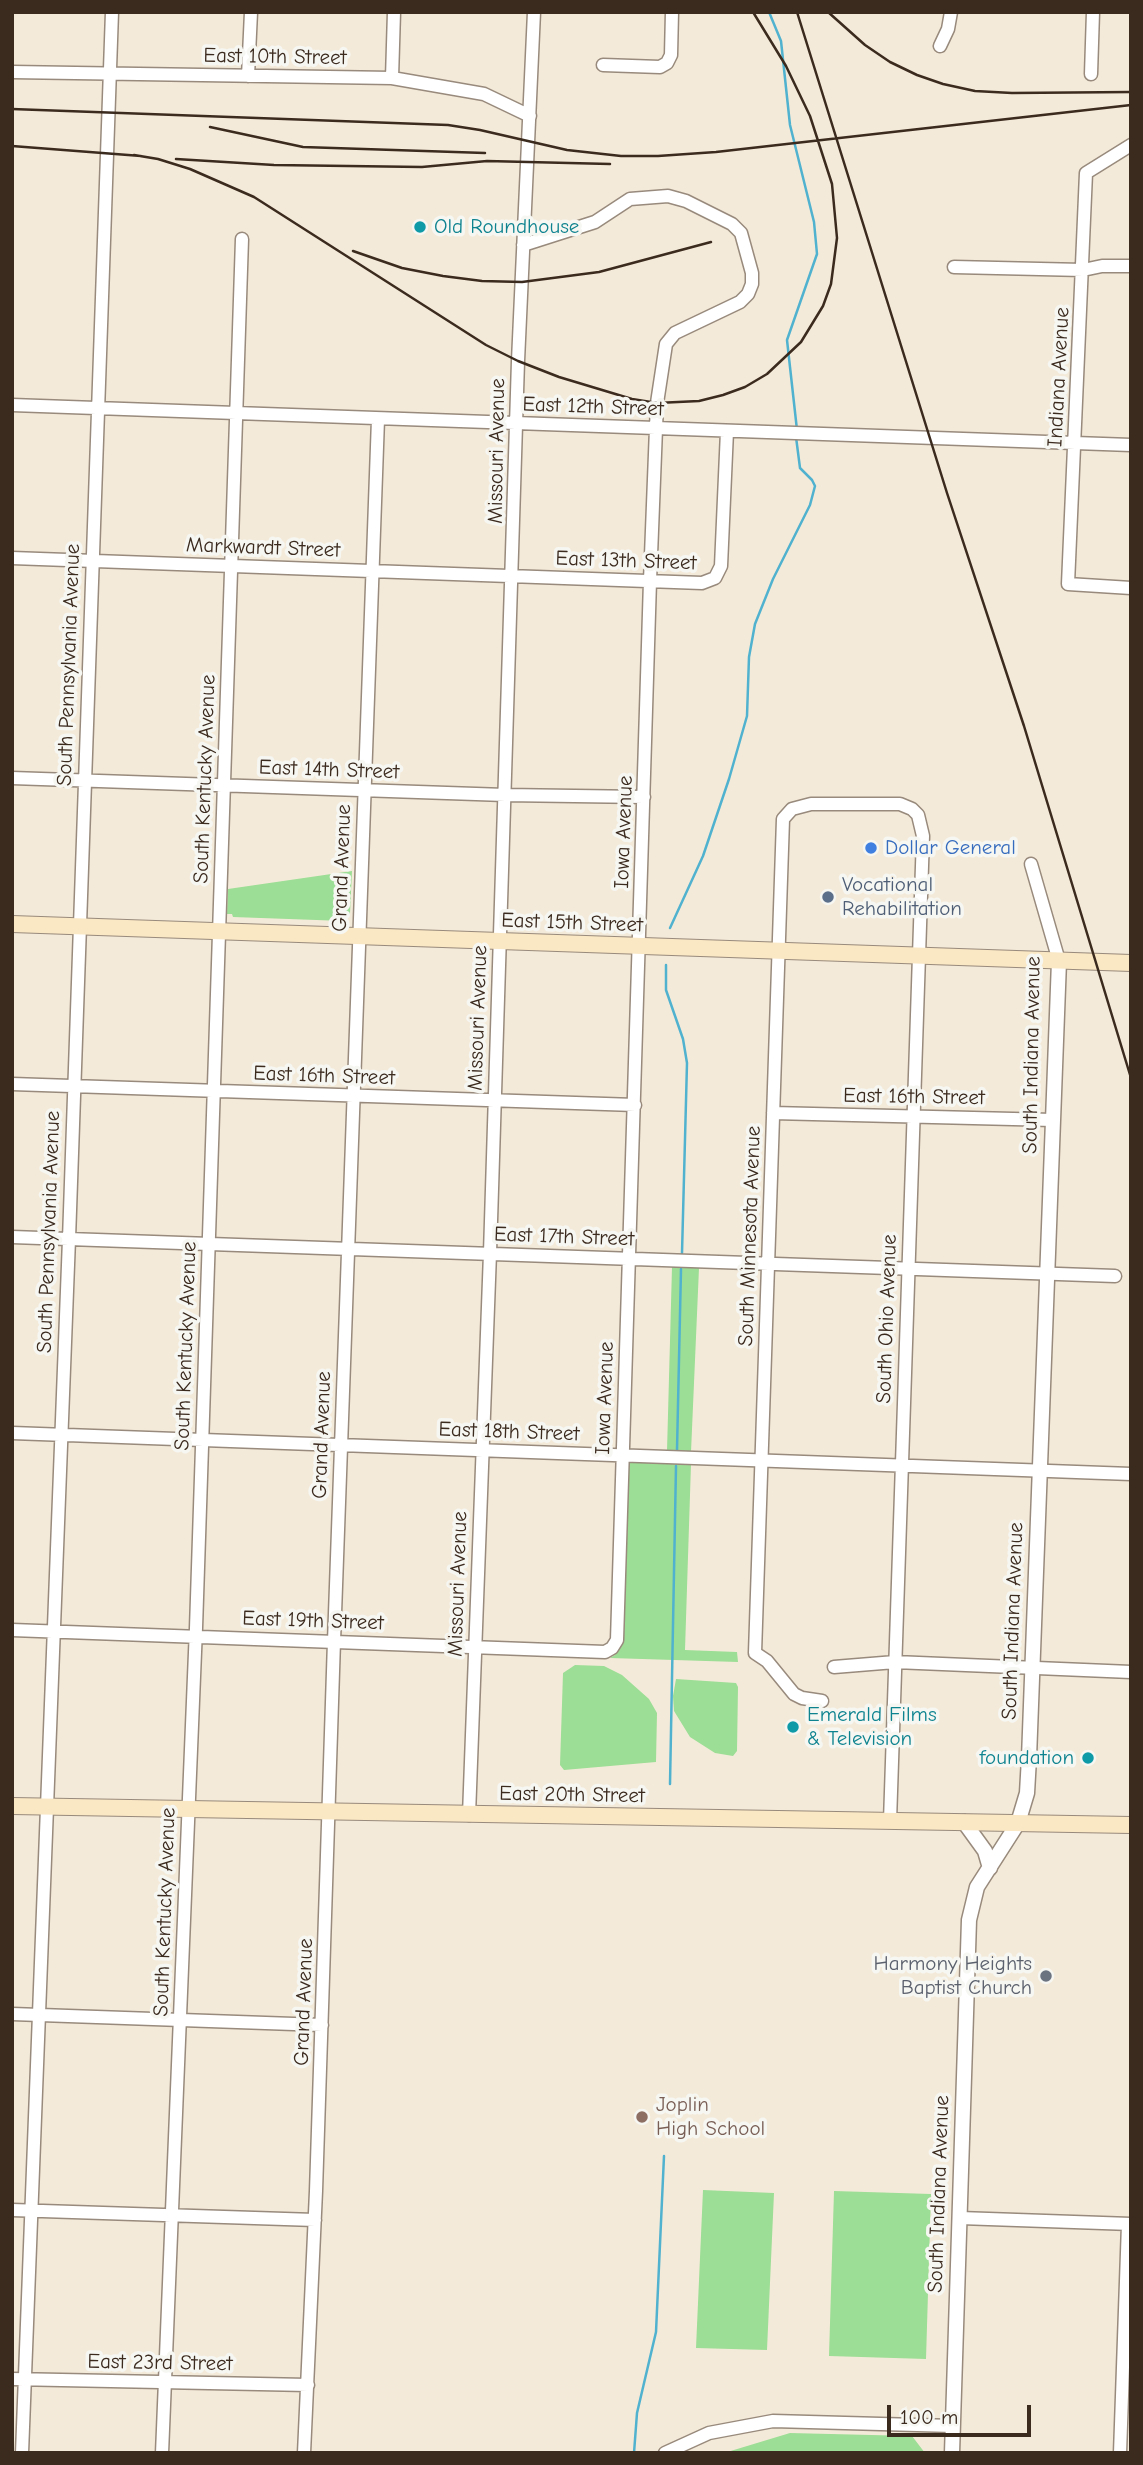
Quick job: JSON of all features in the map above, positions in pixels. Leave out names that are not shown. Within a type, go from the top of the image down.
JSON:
[{"type":"main road","name":"East 15th Street","points":[[12,924],[1131,963]]},
{"type":"main road","name":"East 20th Street","points":[[12,1806],[1131,1825]]},
{"type":"street","name":"South Pennsylvania Avenue","points":[[22,2453],[19,2379],[32,2211],[48,1806],[112,12]]},
{"type":"street","points":[[248,76],[251,12]]},
{"type":"street","points":[[393,78],[394,12]]},
{"type":"street","name":"Missouri Avenue","points":[[469,1815],[526,155],[534,12]]},
{"type":"street","points":[[603,65],[664,65],[671,55],[672,12]]},
{"type":"street","points":[[940,46],[948,29],[951,12]]},
{"type":"street","points":[[1091,74],[1093,12]]},
{"type":"street","name":"East 10th Street","points":[[12,72],[393,78],[484,94],[530,116]]},
{"type":"street","name":"Indiana Avenue","points":[[1131,145],[1086,173],[1068,584],[1131,588]]},
{"type":"street","name":"Iowa Avenue","points":[[523,245],[595,222],[630,199],[668,196],[687,201],[732,224],[741,233],[752,273],[752,285],[740,302],[675,332],[666,344],[657,403],[617,1640],[612,1648]]},
{"type":"street","name":"South Kentucky Avenue","points":[[162,2453],[195,1637],[242,239]]},
{"type":"street","points":[[954,267],[1083,270],[1102,266],[1131,266]]},
{"type":"street","name":"East 12th Street","points":[[12,405],[1131,445]]},
{"type":"street","name":"Grand Avenue","points":[[304,2453],[323,2025],[358,937],[378,419]]},
{"type":"street","name":"East 13th Street","points":[[512,576],[702,583],[715,578],[721,566],[727,431]]},
{"type":"street","name":"Markwardt Street","points":[[12,558],[512,576]]},
{"type":"street","name":"East 14th Street","points":[[12,778],[505,795],[645,797]]},
{"type":"street","name":"South Minnesota Avenue","points":[[822,1701],[794,1694],[767,1661],[755,1653],[783,819],[792,809],[811,804],[900,804],[912,809],[920,819]]},
{"type":"street","name":"South Ohio Avenue","points":[[890,1821],[923,836],[920,819]]},
{"type":"street","name":"South Indiana Avenue","points":[[952,2453],[969,1920],[977,1887],[1018,1823],[1027,1793],[1059,961],[1031,864]]},
{"type":"street","name":"East 16th Street","points":[[12,1084],[635,1105]]},
{"type":"street","name":"East 16th Street","points":[[773,1113],[1053,1120]]},
{"type":"street","name":"East 17th Street","points":[[12,1237],[1115,1276]]},
{"type":"street","name":"East 18th Street","points":[[12,1433],[1131,1474]]},
{"type":"street","name":"East 19th Street","points":[[12,1630],[605,1651],[612,1648]]},
{"type":"street","points":[[834,1667],[895,1662],[1131,1672]]},
{"type":"street","points":[[964,1822],[985,1851],[990,1868]]},
{"type":"street","points":[[12,2014],[323,2025]]},
{"type":"street","points":[[12,2210],[315,2220]]},
{"type":"street","points":[[960,2218],[1130,2224],[1120,2453]]},
{"type":"street","name":"East 23rd Street","points":[[19,2379],[308,2385]]},
{"type":"street","points":[[665,2453],[709,2433],[772,2421],[953,2426]]},
{"type":"green space","points":[[352,871],[350,914],[344,921],[233,917],[232,914],[227,914],[228,889]]},
{"type":"green space","points":[[672,1267],[699,1268],[691,1452],[667,1451]]},
{"type":"green space","points":[[633,1461],[691,1464],[685,1650],[737,1652],[738,1662],[610,1658],[615,1655],[619,1646],[627,1464]]},
{"type":"green space","points":[[575,1665],[604,1666],[622,1675],[649,1699],[657,1713],[656,1762],[564,1770],[560,1765],[563,1673]]},
{"type":"green space","points":[[676,1679],[736,1683],[737,1751],[733,1756],[715,1753],[690,1737],[674,1711]]},
{"type":"green space","points":[[703,2190],[774,2193],[767,2350],[696,2348]]},
{"type":"green space","points":[[834,2191],[931,2194],[926,2359],[829,2356]]},
{"type":"green space","points":[[790,2433],[912,2436],[925,2453],[724,2453]]},
{"type":"waterway","points":[[769,12],[781,41],[790,125],[814,222],[817,254],[787,340],[797,430]]},
{"type":"waterway","points":[[670,928],[703,856],[747,716],[749,657],[755,624],[773,579],[810,505],[815,486],[800,468],[796,437]]},
{"type":"waterway","points":[[666,965],[666,990],[683,1039],[687,1063],[682,1253]]},
{"type":"waterway","points":[[677,1450],[681,1269]]},
{"type":"waterway","points":[[670,1784],[676,1466]]},
{"type":"waterway","points":[[634,2453],[637,2413],[656,2332],[664,2156]]},
{"type":"railway","points":[[134,155],[190,169],[254,197],[486,345],[518,361],[559,377],[632,399],[657,403],[699,401],[745,387],[767,374],[801,342],[823,306],[831,284],[837,238],[832,184],[810,116],[786,66],[753,12]]},
{"type":"railway","points":[[797,12],[947,493],[1024,726],[1131,1078]]},
{"type":"railway","points":[[828,12],[865,45],[890,62],[943,84],[975,91],[1012,93],[1131,92]]},
{"type":"railway","points":[[12,109],[448,125],[567,150],[621,156],[658,156],[716,152],[1131,105]]},
{"type":"railway","points":[[210,127],[303,147],[485,153]]},
{"type":"railway","points":[[12,146],[141,156]]},
{"type":"railway","points":[[176,159],[274,165],[422,167],[487,161],[610,164]]},
{"type":"railway","points":[[353,251],[402,268],[443,276],[522,282],[599,272],[711,242]]},
{"type":"place","name":"Old Roundhouse","points":[[420,227]]},
{"type":"place","name":"Dollar General","points":[[871,848]]},
{"type":"place","name":"Vocational Rehabilitation","points":[[828,897]]},
{"type":"place","name":"Emerald Films & Television","points":[[793,1727]]},
{"type":"place","name":"foundation","points":[[1088,1758]]},
{"type":"place","name":"Harmony Heights Baptist Church","points":[[1046,1976]]},
{"type":"place","name":"Joplin High School","points":[[642,2117]]}]
